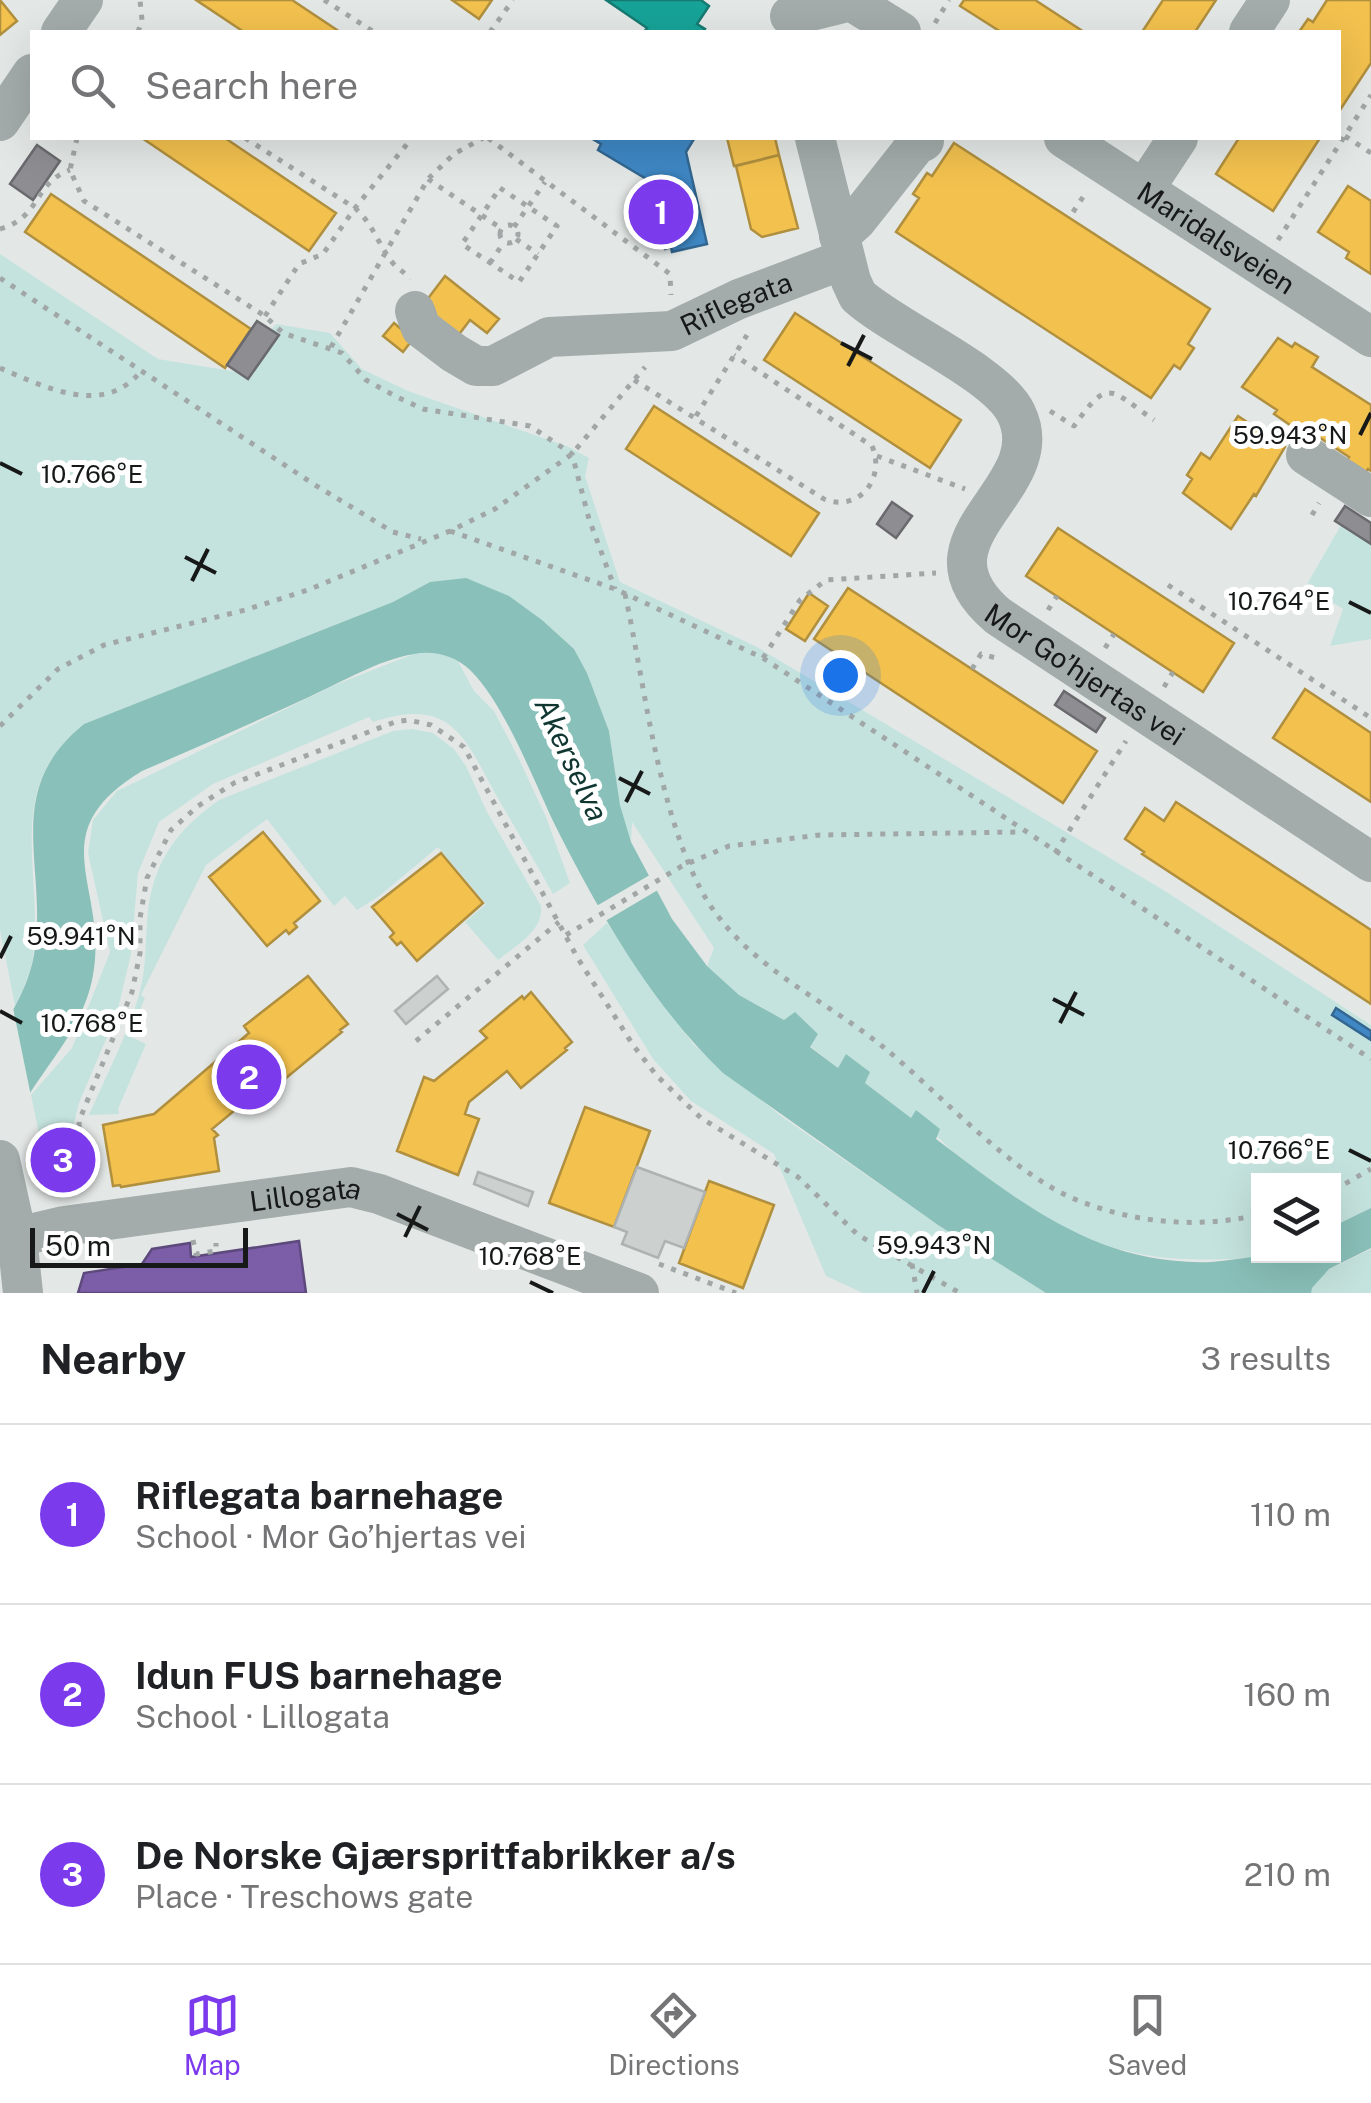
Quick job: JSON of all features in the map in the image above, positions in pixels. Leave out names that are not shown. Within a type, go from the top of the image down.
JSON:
[{"type":"street","points":[[62,30],[83,0]]},
{"type":"street","points":[[790,16],[852,0],[898,30]]},
{"type":"street","points":[[1250,30],[1270,0]]},
{"type":"street","points":[[0,121],[30,77]]},
{"type":"street","name":"Mor Go’hjertas vei","points":[[815,140],[850,281],[858,296],[992,386],[1015,410],[1022,435],[1020,450],[964,564],[966,578],[981,602],[1371,862]]},
{"type":"street","name":"Maridalsveien","points":[[1067,140],[1371,336]]},
{"type":"street","points":[[1144,188],[1177,140]]},
{"type":"street","points":[[842,247],[856,221],[916,145],[924,141]]},
{"type":"street","name":"Riflegata","points":[[415,311],[421,328],[454,354],[476,366],[493,366],[549,337],[672,331],[842,247]]},
{"type":"street","points":[[1306,455],[1371,496]]},
{"type":"street","points":[[3,1172],[17,1237],[22,1293]]},
{"type":"street","name":"Lillogata","points":[[17,1237],[64,1226],[352,1187],[380,1194],[639,1293]]},
{"type":"path","points":[[139,30],[140,0]]},
{"type":"path","points":[[324,0],[371,30]]},
{"type":"path","points":[[491,30],[513,0]]},
{"type":"path","points":[[929,30],[949,0]]},
{"type":"path","points":[[1258,262],[1276,243],[1371,96]]},
{"type":"path","points":[[1345,136],[1371,152]]},
{"type":"path","points":[[77,140],[70,170],[84,201],[265,316],[283,333],[331,347],[366,380],[423,409],[530,426],[572,454],[589,520],[616,590]]},
{"type":"path","points":[[248,140],[366,218],[392,262],[406,273],[415,311]]},
{"type":"path","points":[[265,316],[299,264],[322,254],[410,140]]},
{"type":"path","points":[[331,347],[428,180],[454,154],[481,140]]},
{"type":"path","points":[[0,726],[58,670],[104,646],[308,590],[450,532],[516,496],[572,454],[634,380],[672,331],[670,274],[488,140]]},
{"type":"path","points":[[0,228],[21,223],[56,175],[70,170]]},
{"type":"path","points":[[428,180],[502,229],[514,227],[544,182]]},
{"type":"path","points":[[500,188],[528,206],[557,226],[519,282],[462,244],[500,188]]},
{"type":"path","points":[[504,242],[516,239],[514,227]]},
{"type":"path","points":[[490,263],[504,242],[502,229]]},
{"type":"path","points":[[516,239],[538,254]]},
{"type":"path","points":[[0,278],[315,486],[394,532],[424,540]]},
{"type":"path","points":[[696,416],[753,326]]},
{"type":"path","points":[[734,355],[862,437],[876,456],[978,493]]},
{"type":"path","points":[[0,368],[64,394],[87,396],[131,384],[142,370]]},
{"type":"path","points":[[634,380],[835,504],[846,505],[858,499],[874,471],[876,456]]},
{"type":"path","points":[[1039,404],[1074,426],[1096,396],[1114,392],[1154,420]]},
{"type":"path","points":[[450,532],[616,590],[763,658],[1371,1059]]},
{"type":"path","points":[[763,658],[800,600],[826,580],[945,573]]},
{"type":"path","points":[[1168,584],[1371,718]]},
{"type":"path","points":[[625,594],[671,809],[690,862],[718,916],[762,960],[810,998],[868,1034],[1019,1164],[1060,1192],[1095,1206],[1155,1221],[1198,1224],[1251,1216]]},
{"type":"path","points":[[49,1200],[81,1166],[79,1121],[132,992],[140,953],[142,900],[163,841],[182,820],[224,789],[378,727],[408,720],[432,725],[464,747],[558,922],[633,1046],[678,1098],[716,1128],[798,1177],[858,1235],[960,1293]]},
{"type":"path","points":[[1056,853],[1134,728]]},
{"type":"path","points":[[566,935],[682,866],[729,846],[820,835],[1024,832]]},
{"type":"path","points":[[416,1041],[558,922]]},
{"type":"path","points":[[1341,1186],[1371,1169]]},
{"type":"path","points":[[210,1252],[216,1251],[216,1243]]},
{"type":"path","points":[[912,1264],[917,1293]]},
{"type":"shaded area","points":[[0,254],[158,359],[238,372],[276,324],[330,333],[362,369],[408,391],[569,447],[589,458],[585,476],[620,582],[757,647],[1165,891],[1371,1025],[1371,1208],[1341,1223],[1341,1173],[1251,1173],[1251,1257],[1188,1259],[1120,1249],[1056,1223],[1023,1203],[949,1147],[916,1110],[912,1119],[864,1082],[870,1072],[846,1054],[838,1068],[810,1046],[818,1034],[796,1013],[784,1020],[739,995],[707,966],[714,948],[632,822],[631,842],[620,805],[609,731],[587,673],[574,649],[509,597],[430,582],[393,602],[84,724],[59,748],[44,773],[35,800],[33,956],[15,1006],[0,930]]},
{"type":"shaded area","points":[[1341,525],[1371,543],[1371,639],[1330,646],[1343,609],[1306,586]]},
{"type":"shaded area","points":[[416,653],[439,653],[458,661],[474,691],[494,711],[546,817],[570,883],[553,894],[466,742],[440,719],[422,714],[373,722],[369,717],[213,784],[159,822],[138,873],[131,954],[117,1013],[79,1103],[67,1151],[58,1155],[42,1148],[31,1095],[72,1048],[110,952],[88,853],[93,820],[117,791],[337,684]]},
{"type":"shaded area","points":[[393,731],[433,733],[454,749],[466,766],[487,812],[541,906],[533,930],[498,960],[465,922],[486,904],[438,847],[357,910],[345,896],[334,906],[267,819],[206,865],[141,995],[145,998],[129,1036],[146,1044],[119,1114],[89,1115],[139,995],[151,893],[162,861],[180,834],[219,800]]},
{"type":"shaded area","points":[[607,923],[694,1045],[781,1116],[938,1225],[1046,1293],[863,1293],[826,1276],[774,1154],[691,1101],[653,1059],[583,945]]},
{"type":"shaded area","points":[[1371,1249],[1371,1293],[1311,1293],[1328,1270]]},
{"type":"water","name":"Akerselva","points":[[466,578],[509,596],[574,649],[609,731],[620,805],[631,842],[672,919],[707,966],[739,995],[784,1020],[795,1012],[818,1034],[810,1047],[838,1068],[846,1054],[870,1072],[865,1083],[911,1118],[916,1110],[940,1129],[936,1139],[968,1163],[1031,1207],[1097,1242],[1170,1260],[1211,1262],[1251,1257],[1251,1263],[1341,1263],[1329,1269],[1311,1293],[1046,1293],[938,1225],[723,1073],[697,1046],[649,987],[608,923],[495,702],[470,670],[437,654],[414,654],[374,666],[142,771],[111,794],[93,817],[85,840],[84,863],[95,943],[89,992],[67,1038],[28,1096],[0,1032],[21,995],[34,955],[35,804],[43,776],[58,750],[84,724],[393,602],[430,582]]},
{"type":"water","points":[[1371,1208],[1371,1248],[1341,1263],[1341,1223]]},
{"type":"pier","points":[[655,872],[663,887],[602,923],[593,908]]},
{"type":"pier","points":[[12,1003],[32,1101],[20,1128],[0,1155],[0,1022]]},
{"type":"building: Homes","points":[[0,0],[17,21],[0,35]]},
{"type":"building: Homes","points":[[196,0],[292,0],[337,30],[241,30]]},
{"type":"building: Homes","points":[[452,0],[492,0],[479,19]]},
{"type":"building: Homes","points":[[964,0],[1035,0],[1081,30],[998,30],[960,6]]},
{"type":"building: Homes","points":[[1163,0],[1216,0],[1196,30],[1143,30]]},
{"type":"building: Homes","points":[[1327,0],[1371,0],[1371,63],[1341,108],[1341,30],[1300,30],[1308,19],[1313,22]]},
{"type":"building: Homes","points":[[145,140],[228,140],[336,213],[309,251]]},
{"type":"building: Homes","points":[[728,140],[775,140],[779,155],[734,166]]},
{"type":"building: Homes","points":[[1238,140],[1319,140],[1273,211],[1216,174]]},
{"type":"building: Homes","points":[[954,143],[1210,309],[1188,344],[1194,348],[1180,369],[1174,365],[1151,398],[896,232],[919,198],[913,194],[927,173],[932,176]]},
{"type":"building: Homes","points":[[779,155],[798,228],[762,237],[751,229],[736,166]]},
{"type":"building: Homes","points":[[1348,186],[1371,201],[1371,274],[1346,258],[1349,252],[1318,232]]},
{"type":"building: Homes","points":[[51,194],[251,329],[225,368],[25,232]]},
{"type":"building: Homes","points":[[445,276],[499,319],[487,333],[470,320],[457,337],[420,309]]},
{"type":"building: Homes","points":[[795,313],[961,420],[930,468],[764,360]]},
{"type":"building: Homes","points":[[394,323],[413,339],[403,352],[383,336]]},
{"type":"building: Homes","points":[[1278,338],[1318,357],[1312,367],[1371,405],[1371,471],[1365,473],[1346,461],[1349,457],[1296,422],[1293,427],[1274,414],[1277,410],[1242,387]]},
{"type":"building: Homes","points":[[654,406],[819,513],[791,556],[626,449]]},
{"type":"building: Homes","points":[[1238,416],[1285,447],[1231,529],[1183,493],[1192,479],[1187,475],[1201,453],[1210,459]]},
{"type":"building: Homes","points":[[1058,528],[1234,643],[1203,692],[1026,576]]},
{"type":"building: Homes","points":[[848,588],[1097,751],[1063,803],[814,639]]},
{"type":"building: Homes","points":[[809,593],[828,606],[805,641],[786,629]]},
{"type":"building: Homes","points":[[1305,689],[1371,733],[1371,802],[1273,738]]},
{"type":"building: Homes","points":[[1176,802],[1371,930],[1371,1004],[1125,839],[1145,808],[1164,821]]},
{"type":"building: Homes","points":[[263,832],[320,901],[294,923],[297,927],[289,934],[286,930],[267,946],[209,877]]},
{"type":"building: Homes","points":[[441,853],[483,903],[417,961],[401,942],[397,945],[390,937],[394,933],[372,907]]},
{"type":"building: Homes","points":[[308,976],[348,1024],[286,1078],[281,1072],[212,1129],[218,1135],[214,1138],[219,1171],[113,1186],[103,1125],[154,1114],[249,1033],[244,1026]]},
{"type":"building: Homes","points":[[531,992],[572,1042],[567,1050],[521,1088],[507,1071],[469,1102],[465,1114],[479,1119],[458,1175],[397,1151],[424,1077],[434,1081],[487,1038],[480,1031]]},
{"type":"building: Homes","points":[[585,1107],[650,1131],[614,1227],[549,1203]]},
{"type":"building: Homes","points":[[709,1181],[774,1205],[743,1288],[679,1263]]},
{"type":"building: Offices","points":[[299,1241],[306,1293],[78,1293],[84,1273],[142,1264],[152,1249],[190,1243],[191,1257]]},
{"type":"building: Schools","points":[[594,140],[693,140],[686,152],[707,244],[672,252],[671,247],[665,249],[648,180],[598,150],[601,144]]},
{"type":"building: Schools","points":[[1336,1008],[1371,1031],[1371,1040],[1332,1015]]},
{"type":"building: Public","points":[[606,0],[701,0],[709,6],[697,24],[704,30],[647,28]]},
{"type":"building: Industry","points":[[37,145],[60,161],[33,200],[10,184]]},
{"type":"building: Industry","points":[[257,321],[279,335],[248,379],[227,365]]},
{"type":"building: Industry","points":[[892,502],[912,516],[896,538],[877,524]]},
{"type":"building: Industry","points":[[1345,506],[1371,523],[1371,544],[1335,521]]},
{"type":"building: Industry","points":[[1064,691],[1105,718],[1096,732],[1055,705]]},
{"type":"building: Other","points":[[437,976],[448,989],[406,1024],[395,1011]]},
{"type":"building: Other","points":[[637,1167],[705,1192],[684,1248],[665,1241],[658,1258],[622,1244],[627,1232],[614,1227]]},
{"type":"building: Other","points":[[478,1172],[533,1192],[528,1206],[474,1184]]},
{"type":"place","name":"Riflegata barnehage","points":[[661,212]]},
{"type":"place","name":"Idun FUS barnehage","points":[[249,1077]]},
{"type":"place","name":"De Norske Gjærspritfabrikker a/s","points":[[63,1160]]}]
